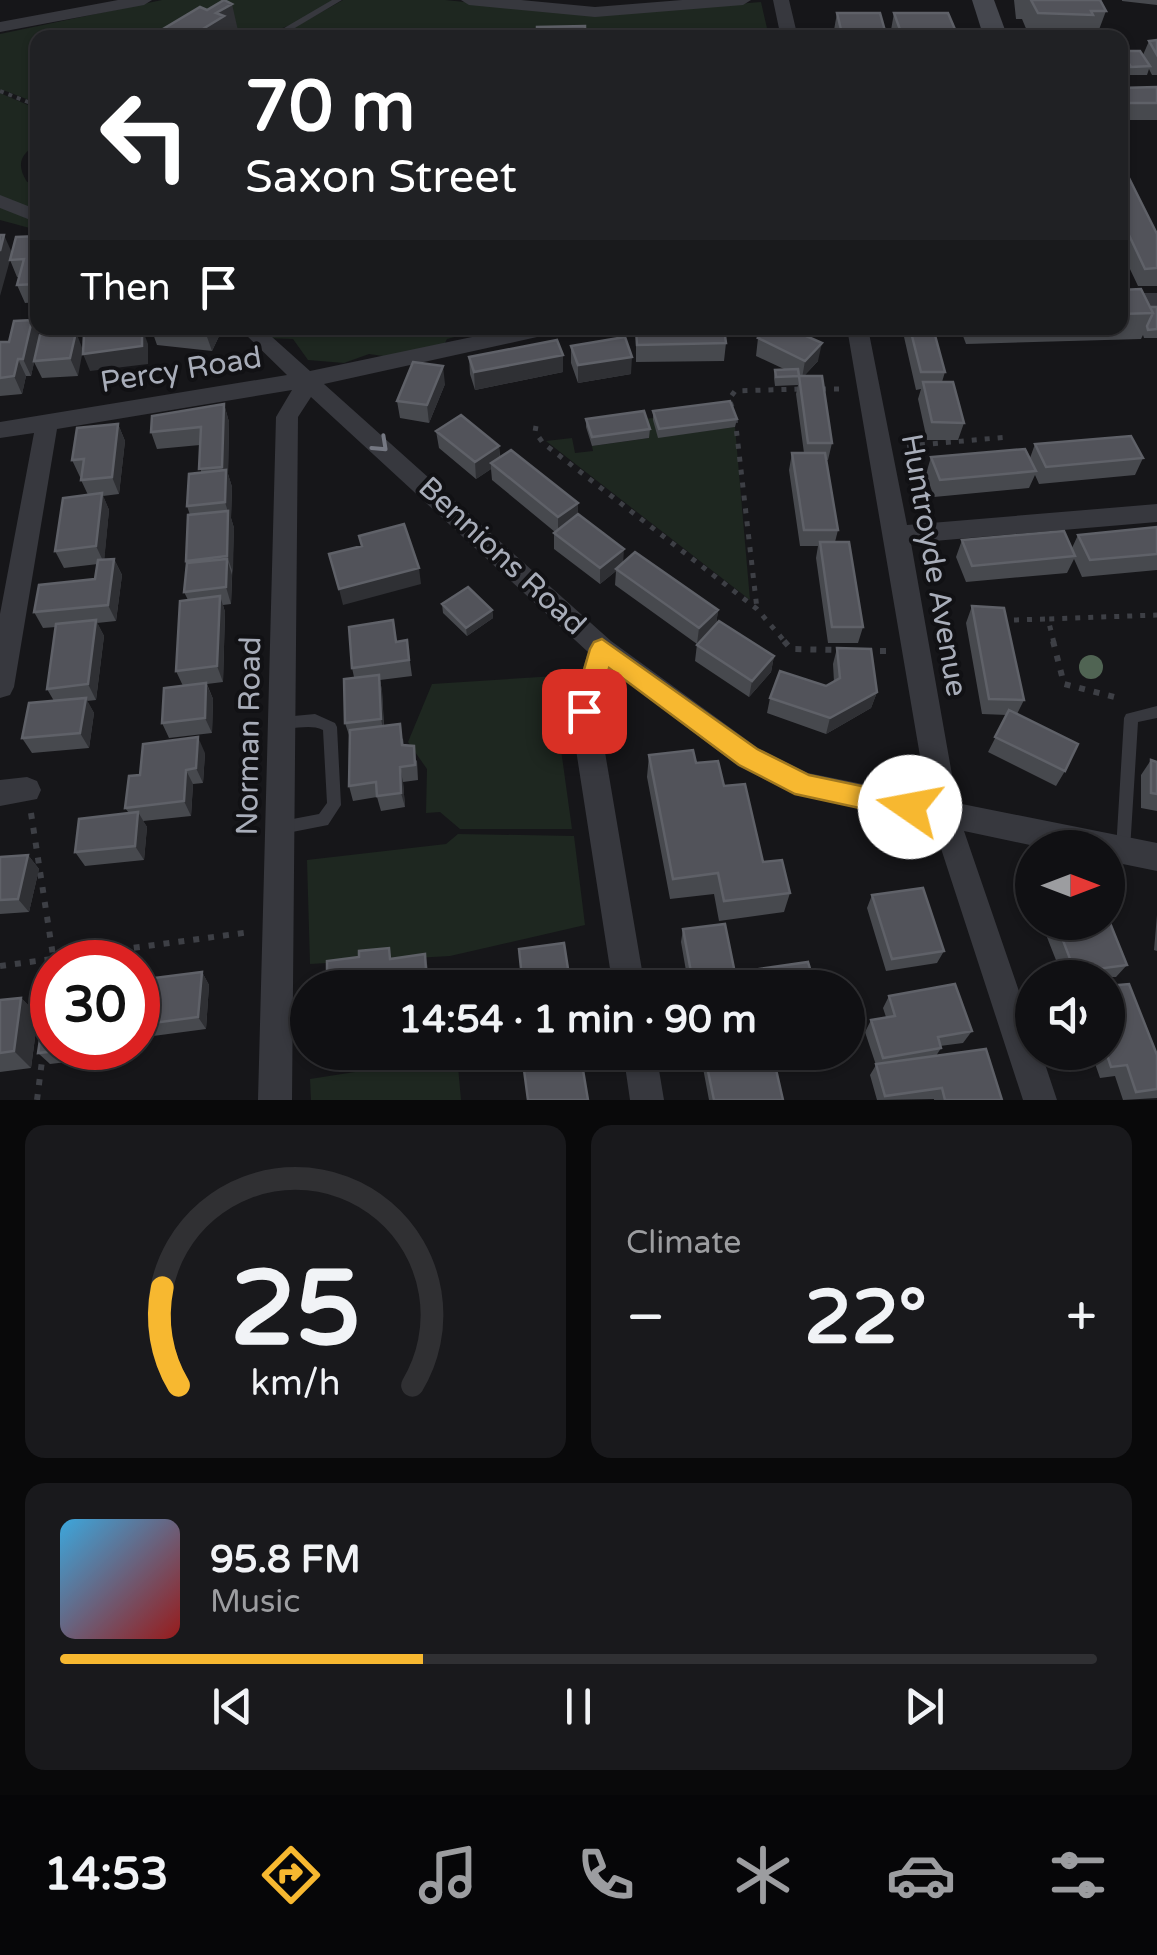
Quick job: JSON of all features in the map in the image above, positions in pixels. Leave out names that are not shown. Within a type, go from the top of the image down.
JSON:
[{"type":"main road","points":[[982,0],[993,30]]},
{"type":"street","points":[[0,27],[144,0]]},
{"type":"street","points":[[469,0],[594,12],[744,0]]},
{"type":"street","points":[[782,0],[788,30]]},
{"type":"street","points":[[0,201],[30,214]]},
{"type":"street","points":[[1128,300],[1157,300]]},
{"type":"street","name":"Bennions Road","points":[[257,335],[602,649],[748,757],[804,786],[1024,830]]},
{"type":"street","name":"Percy Road","points":[[0,430],[310,379],[514,335]]},
{"type":"street","name":"Huntroyde Avenue","points":[[857,335],[898,535],[944,814],[1040,1100]]},
{"type":"street","name":"Norman Road","points":[[275,1100],[287,417],[310,379]]},
{"type":"street","points":[[0,687],[47,422]]},
{"type":"street","points":[[898,535],[1157,513]]},
{"type":"street","points":[[602,649],[584,711],[626,970]]},
{"type":"street","name":"Bennions Road","points":[[1125,850],[1157,857]]},
{"type":"street","points":[[643,1070],[647,1100]]},
{"type":"lane","points":[[286,30],[338,0]]},
{"type":"lane","points":[[1124,830],[1131,718],[1157,712]]},
{"type":"lane","points":[[279,828],[323,820],[334,805],[330,727],[315,720],[282,723]]},
{"type":"path","points":[[0,91],[30,101]]},
{"type":"path","points":[[757,609],[738,427],[729,400],[736,391],[868,388]]},
{"type":"path","points":[[536,426],[534,432],[544,443],[757,609],[791,649],[845,650]]},
{"type":"path","points":[[880,446],[935,446],[1008,437]]},
{"type":"path","points":[[1014,620],[1157,615]]},
{"type":"path","points":[[1048,618],[1064,684],[1138,703]]},
{"type":"path","points":[[863,650],[917,652]]},
{"type":"path","points":[[14,792],[50,940]]},
{"type":"path","points":[[160,945],[278,929]]},
{"type":"path","points":[[0,966],[30,963]]},
{"type":"path","points":[[37,1100],[41,1070]]},
{"type":"shaded area","points":[[162,0],[333,0],[301,21],[277,30],[30,30],[30,99],[3,90],[0,93],[0,34]]},
{"type":"shaded area","points":[[343,0],[445,0],[596,15],[761,2],[767,30],[537,28],[289,30]]},
{"type":"shaded area","points":[[0,93],[30,105],[30,150],[21,166],[30,182],[30,228],[0,220]]},
{"type":"shaded area","points":[[265,335],[462,335],[447,339],[443,347],[397,358],[369,354],[344,363],[308,360],[293,339]]},
{"type":"shaded area","points":[[653,418],[659,437],[735,427],[750,600],[546,441],[572,438],[575,453],[593,451],[592,446],[649,438],[644,419]]},
{"type":"shaded area","points":[[556,676],[554,699],[572,829],[460,829],[440,812],[426,813],[427,769],[408,742],[432,684]]},
{"type":"shaded area","points":[[458,834],[574,836],[585,925],[450,956],[310,964],[307,860],[446,844]]},
{"type":"shaded area","points":[[368,1070],[458,1070],[461,1100],[311,1100],[310,1079]]},
{"type":"building","points":[[224,0],[232,4],[216,13],[224,16],[201,30],[161,30],[200,7],[207,10]]},
{"type":"building","points":[[1031,0],[1100,0],[1106,11],[1091,11],[1093,15],[1038,13]]},
{"type":"building","points":[[837,13],[880,13],[885,30],[841,30]]},
{"type":"building","points":[[894,13],[948,13],[955,30],[900,30]]},
{"type":"building","points":[[585,26],[585,30],[537,30]]},
{"type":"building","points":[[1128,51],[1140,51],[1150,66],[1131,67]]},
{"type":"building","points":[[1157,87],[1157,103],[1128,103],[1128,88]]},
{"type":"building","points":[[1128,176],[1157,234],[1157,268],[1145,269],[1128,233]]},
{"type":"building","points":[[30,236],[30,284],[17,285],[24,259],[10,260],[16,237]]},
{"type":"building","points":[[1141,289],[1153,313],[1128,314],[1128,290]]},
{"type":"building","points":[[1150,307],[1157,307],[1157,329],[1148,330],[1153,313]]},
{"type":"building","points":[[30,320],[23,359],[18,359],[14,376],[0,378],[0,342],[9,342],[14,321]]},
{"type":"building","points":[[40,335],[75,335],[70,358],[34,361]]},
{"type":"building","points":[[84,335],[142,335],[142,346],[83,354]]},
{"type":"building","points":[[636,335],[725,335],[726,343],[637,345]]},
{"type":"building","points":[[804,335],[822,343],[805,361],[758,338]]},
{"type":"building","points":[[912,335],[935,335],[945,372],[921,372]]},
{"type":"building","points":[[625,337],[632,357],[578,365],[571,346]]},
{"type":"building","points":[[557,340],[563,355],[474,372],[469,357]]},
{"type":"building","points":[[413,362],[443,366],[427,405],[397,401]]},
{"type":"building","points":[[798,369],[799,376],[776,377],[775,370]]},
{"type":"building","points":[[799,376],[822,376],[832,443],[808,443]]},
{"type":"building","points":[[923,382],[953,382],[964,423],[932,422]]},
{"type":"building","points":[[730,401],[737,419],[659,429],[653,411]]},
{"type":"building","points":[[224,404],[222,467],[199,469],[201,427],[151,432],[152,416]]},
{"type":"building","points":[[644,411],[650,429],[592,437],[586,419]]},
{"type":"building","points":[[461,415],[499,446],[475,462],[436,431]]},
{"type":"building","points":[[118,424],[112,477],[81,480],[84,459],[72,460],[77,428]]},
{"type":"building","points":[[1131,436],[1143,458],[1046,467],[1035,444]]},
{"type":"building","points":[[1025,449],[1036,471],[940,480],[931,457]]},
{"type":"building","points":[[511,450],[578,503],[558,517],[491,463]]},
{"type":"building","points":[[792,453],[825,453],[838,530],[804,530]]},
{"type":"building","points":[[226,470],[225,502],[187,506],[189,474]]},
{"type":"building","points":[[102,493],[96,546],[55,551],[63,498]]},
{"type":"building","points":[[228,511],[227,556],[186,561],[188,515]]},
{"type":"building","points":[[578,514],[624,549],[600,568],[554,533]]},
{"type":"building","points":[[404,524],[419,568],[339,589],[329,554],[362,546],[359,536]]},
{"type":"building","points":[[1157,527],[1157,554],[1090,560],[1078,535]]},
{"type":"building","points":[[1064,531],[1075,556],[972,566],[962,540]]},
{"type":"building","points":[[820,542],[849,542],[863,627],[832,627]]},
{"type":"building","points":[[635,552],[718,610],[699,628],[616,569]]},
{"type":"building","points":[[114,559],[108,605],[34,612],[39,585],[95,579],[98,560]]},
{"type":"building","points":[[227,559],[226,587],[184,592],[187,563]]},
{"type":"building","points":[[468,587],[492,610],[466,628],[442,604]]},
{"type":"building","points":[[220,596],[217,666],[176,671],[180,601]]},
{"type":"building","points":[[972,606],[1004,608],[1024,700],[989,699]]},
{"type":"building","points":[[96,620],[88,684],[47,689],[56,624]]},
{"type":"building","points":[[393,620],[396,642],[407,640],[409,660],[352,668],[349,627]]},
{"type":"building","points":[[719,621],[774,656],[752,681],[697,645]]},
{"type":"building","points":[[837,648],[871,649],[877,692],[830,718],[770,698],[780,671],[826,686],[840,678]]},
{"type":"building","points":[[379,675],[381,719],[345,723],[344,679]]},
{"type":"building","points":[[206,683],[205,718],[162,723],[164,688]]},
{"type":"building","points":[[86,698],[80,733],[22,738],[29,703]]},
{"type":"building","points":[[1009,710],[1078,744],[1065,771],[995,737]]},
{"type":"building","points":[[400,724],[402,745],[414,746],[415,765],[400,767],[401,793],[377,796],[376,782],[349,786],[350,730]]},
{"type":"building","points":[[198,737],[196,768],[186,770],[184,801],[125,808],[129,776],[140,775],[143,744]]},
{"type":"building","points":[[693,750],[696,763],[718,761],[724,786],[745,784],[763,862],[782,860],[790,893],[724,901],[718,873],[673,879],[649,755]]},
{"type":"building","points":[[1151,760],[1157,762],[1157,794],[1151,793]]},
{"type":"building","points":[[138,812],[135,846],[75,852],[79,819]]},
{"type":"building","points":[[28,855],[18,899],[0,900],[0,857]]},
{"type":"building","points":[[923,888],[944,951],[892,959],[872,895]]},
{"type":"building","points":[[725,924],[734,970],[691,970],[683,929]]},
{"type":"building","points":[[1063,940],[1117,940],[1125,960],[1070,960]]},
{"type":"building","points":[[564,943],[568,970],[521,970],[519,949]]},
{"type":"building","points":[[389,948],[390,959],[425,954],[426,970],[327,970],[327,961],[359,957],[359,951]]},
{"type":"building","points":[[808,962],[810,970],[759,970]]},
{"type":"building","points":[[202,972],[198,1017],[160,1022],[160,977]]},
{"type":"building","points":[[955,984],[972,1031],[938,1037],[941,1048],[883,1058],[871,1020],[895,1016],[889,996]]},
{"type":"building","points":[[1125,984],[1129,984],[1157,1055],[1157,1089],[1136,1092],[1125,1065]]},
{"type":"building","points":[[21,998],[14,1051],[0,1053],[0,1000]]},
{"type":"building","points":[[986,1049],[1002,1100],[945,1100],[942,1088],[885,1096],[876,1064]]},
{"type":"building","points":[[524,1070],[583,1070],[588,1100],[528,1100]]},
{"type":"building","points":[[708,1070],[776,1070],[783,1100],[714,1100]]},
{"type":"route","points":[[584,711],[602,649],[748,757],[804,786],[910,807]]}]
